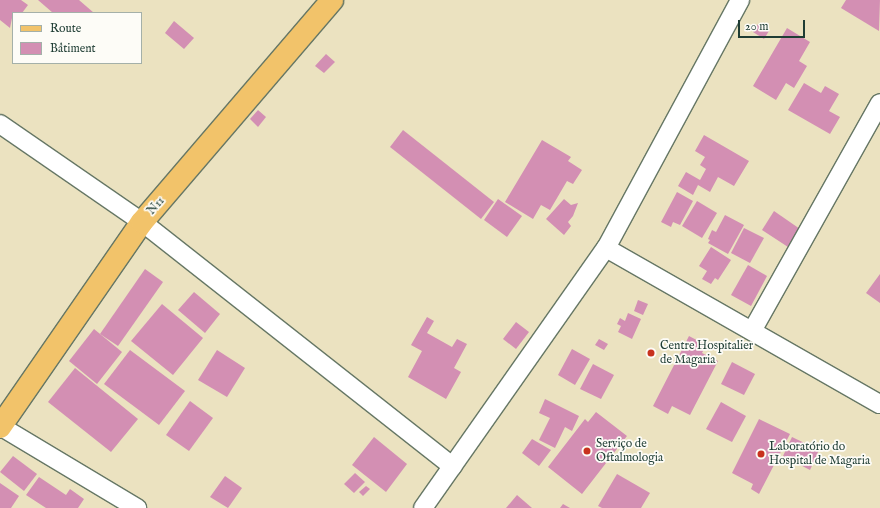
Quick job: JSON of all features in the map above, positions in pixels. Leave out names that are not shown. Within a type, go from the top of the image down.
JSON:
[{"type":"main road","name":"N11","points":[[0,426],[142,222],[332,0]]},
{"type":"street","points":[[423,508],[606,248],[740,0]]},
{"type":"street","points":[[752,331],[880,104]]},
{"type":"street","points":[[0,124],[142,222],[452,466]]},
{"type":"street","points":[[606,248],[880,404]]},
{"type":"street","points":[[0,426],[137,508]]},
{"type":"building","points":[[0,0],[21,0],[28,5],[23,12],[12,12],[10,28],[0,20]]},
{"type":"building","points":[[38,0],[79,0],[93,12],[52,12]]},
{"type":"building","points":[[846,0],[880,0],[879,31],[841,8]]},
{"type":"building","points":[[174,21],[194,38],[184,49],[165,33]]},
{"type":"building","points":[[758,24],[769,31],[764,39],[753,32]]},
{"type":"building","points":[[787,28],[810,42],[799,61],[807,66],[794,88],[786,83],[776,100],[753,86]]},
{"type":"building","points":[[326,54],[335,62],[324,73],[315,66]]},
{"type":"building","points":[[804,83],[821,93],[825,86],[839,94],[829,111],[840,117],[830,134],[788,110]]},
{"type":"building","points":[[258,110],[266,117],[258,127],[250,119]]},
{"type":"building","points":[[403,130],[494,202],[481,219],[390,147]]},
{"type":"building","points":[[704,135],[749,161],[734,186],[718,177],[710,192],[698,185],[693,195],[678,186],[686,172],[700,180],[706,169],[700,165],[705,157],[695,151]]},
{"type":"building","points":[[542,140],[571,157],[568,161],[582,170],[573,184],[567,181],[550,210],[541,205],[533,219],[505,202]]},
{"type":"building","points":[[677,192],[693,201],[680,225],[673,222],[671,227],[661,222]]},
{"type":"building","points":[[498,199],[522,216],[507,237],[484,220]]},
{"type":"building","points":[[564,199],[571,205],[578,203],[573,216],[568,222],[571,226],[564,235],[546,219]]},
{"type":"building","points":[[697,201],[717,213],[702,238],[682,226]]},
{"type":"building","points":[[774,211],[800,229],[788,247],[762,230]]},
{"type":"building","points":[[725,215],[744,225],[728,254],[708,243],[712,230],[716,232]]},
{"type":"building","points":[[744,228],[764,238],[750,263],[731,253]]},
{"type":"building","points":[[711,247],[731,260],[718,280],[715,278],[711,284],[702,279],[707,271],[699,266]]},
{"type":"building","points":[[748,265],[767,276],[751,306],[731,295]]},
{"type":"building","points":[[145,269],[163,282],[118,346],[100,334]]},
{"type":"building","points":[[880,274],[880,303],[866,293]]},
{"type":"building","points":[[194,292],[220,314],[205,333],[178,310]]},
{"type":"building","points":[[638,300],[648,304],[643,315],[634,311]]},
{"type":"building","points":[[162,304],[203,338],[173,375],[131,341]]},
{"type":"building","points":[[628,313],[641,319],[632,339],[618,332],[621,326],[617,324],[620,318],[625,321]]},
{"type":"building","points":[[427,317],[434,321],[427,333],[452,347],[457,339],[467,344],[454,368],[461,372],[446,399],[408,377],[422,351],[411,345]]},
{"type":"building","points":[[516,322],[529,332],[516,349],[503,339]]},
{"type":"building","points":[[94,329],[122,352],[97,384],[69,361]]},
{"type":"building","points":[[689,336],[706,345],[702,353],[718,361],[690,415],[672,406],[668,414],[653,406]]},
{"type":"building","points":[[599,339],[608,344],[604,350],[595,345]]},
{"type":"building","points":[[572,349],[590,359],[575,385],[558,375]]},
{"type":"building","points":[[130,350],[185,391],[159,425],[104,384]]},
{"type":"building","points":[[217,350],[245,368],[227,397],[198,380]]},
{"type":"building","points":[[732,362],[755,374],[744,395],[721,384]]},
{"type":"building","points":[[593,364],[614,375],[601,399],[580,389]]},
{"type":"building","points":[[75,368],[138,419],[111,452],[48,402]]},
{"type":"building","points":[[545,399],[579,416],[572,431],[565,427],[555,448],[539,440],[550,418],[539,413]]},
{"type":"building","points":[[190,401],[213,418],[189,451],[166,435]]},
{"type":"building","points":[[721,402],[746,416],[732,442],[706,429]]},
{"type":"building","name":"Serviço de Oftalmologia","points":[[596,412],[627,436],[582,494],[548,467],[585,419],[588,422]]},
{"type":"building","name":"Laboratório do Hospital de Magaria","points":[[759,419],[790,434],[759,494],[751,489],[753,484],[732,473]]},
{"type":"building","points":[[374,437],[407,464],[386,492],[352,465]]},
{"type":"building","points":[[792,437],[819,450],[810,470],[783,456]]},
{"type":"building","points":[[532,439],[551,450],[539,466],[522,453]]},
{"type":"building","points":[[13,456],[37,474],[24,491],[0,472]]},
{"type":"building","points":[[355,473],[365,482],[354,493],[344,484]]},
{"type":"building","points":[[617,474],[650,493],[641,508],[602,508],[598,506]]},
{"type":"building","points":[[225,476],[242,488],[228,508],[210,497]]},
{"type":"building","points":[[39,477],[66,495],[70,489],[84,499],[78,508],[46,508],[26,495]]},
{"type":"building","points":[[0,483],[19,496],[11,508],[0,508]]},
{"type":"building","points":[[366,486],[370,489],[363,496],[359,492]]},
{"type":"building","points":[[517,495],[532,508],[506,508]]},
{"type":"building","points":[[563,504],[570,508],[560,508]]},
{"type":"place","name":"Centre Hospitalier de Magaria","points":[[651,353]]},
{"type":"place","name":"Serviço de Oftalmologia","points":[[587,451]]},
{"type":"place","name":"Laboratório do Hospital de Magaria","points":[[761,454]]}]
